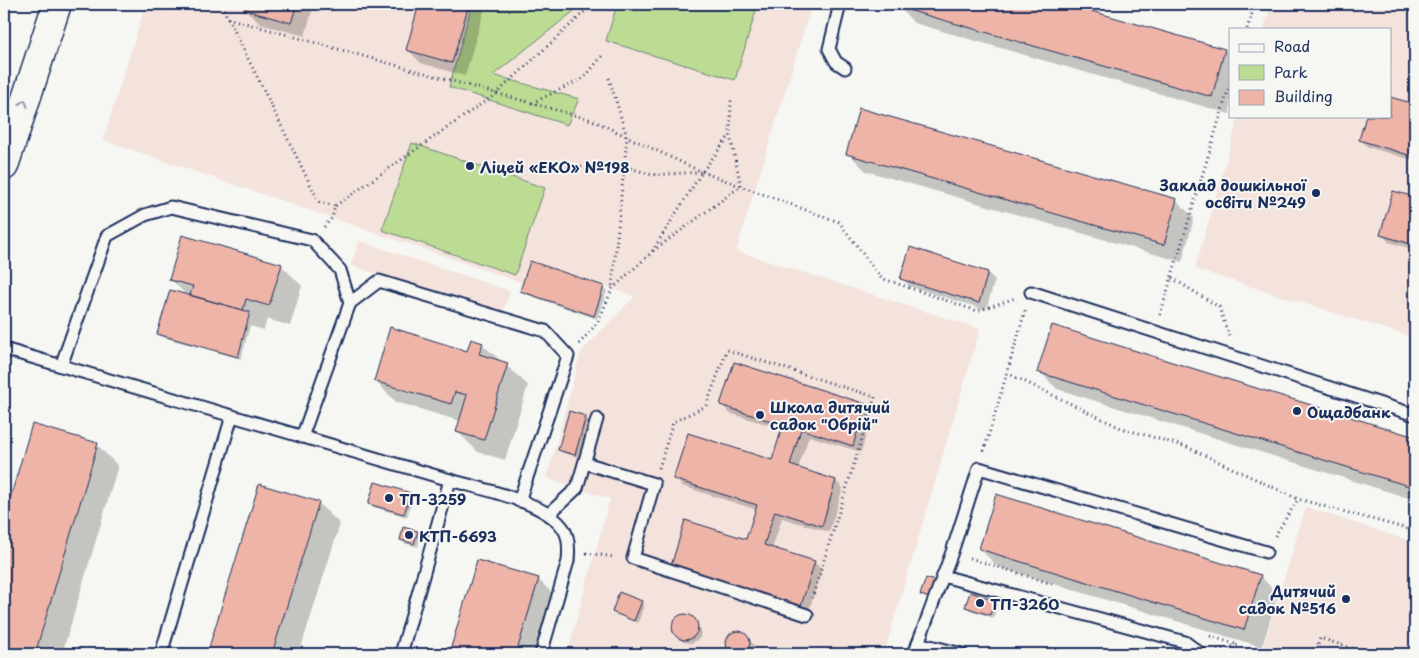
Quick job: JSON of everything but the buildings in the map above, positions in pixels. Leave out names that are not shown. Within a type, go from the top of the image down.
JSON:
[{"type":"street","points":[[4,166],[57,4]]},
{"type":"lane","points":[[840,4],[829,49],[836,62],[845,68]]},
{"type":"lane","points":[[61,366],[107,236],[144,215],[171,206],[312,240],[340,270],[350,303]]},
{"type":"lane","points":[[302,436],[350,303],[379,281],[545,331],[568,356],[519,501]]},
{"type":"lane","points":[[1031,292],[1415,415]]},
{"type":"lane","points":[[4,349],[450,480],[519,501],[549,514],[564,528],[569,549],[568,561],[541,654]]},
{"type":"lane","points":[[161,654],[232,416]]},
{"type":"lane","points":[[549,514],[577,488],[597,419]]},
{"type":"lane","points":[[585,463],[654,484],[633,558],[807,615]]},
{"type":"lane","points":[[914,654],[943,576],[979,468],[1266,552]]},
{"type":"lane","points":[[401,654],[450,480]]},
{"type":"lane","points":[[943,576],[1185,642],[1201,654]]},
{"type":"lane","points":[[918,643],[962,654]]},
{"type":"path","points":[[223,4],[227,18],[320,202],[335,206]]},
{"type":"path","points":[[312,240],[332,218],[335,206],[497,93],[594,4]]},
{"type":"path","points":[[1247,28],[1255,4]]},
{"type":"path","points":[[227,18],[592,120],[702,172],[839,222],[881,278],[977,311],[1031,292]]},
{"type":"path","points":[[532,103],[584,78],[602,56]]},
{"type":"path","points":[[568,356],[598,322],[612,289],[627,136],[609,78]]},
{"type":"path","points":[[1155,332],[1229,87]]},
{"type":"path","points":[[731,100],[730,135],[741,186]]},
{"type":"path","points":[[651,252],[702,172],[730,135]]},
{"type":"path","points":[[556,168],[624,166],[652,175],[702,172]]},
{"type":"path","points":[[612,289],[651,252],[741,186]]},
{"type":"path","points":[[1172,278],[1219,307],[1236,358]]},
{"type":"path","points":[[979,468],[1031,292]]},
{"type":"path","points":[[654,484],[673,422],[706,406],[727,350],[875,397],[807,615]]},
{"type":"path","points":[[1007,373],[1121,428],[1187,447],[1298,499],[1415,532]]},
{"type":"path","points":[[1266,552],[1298,499]]},
{"type":"path","points":[[569,549],[594,555],[633,558]]},
{"type":"path","points":[[1316,654],[1320,638],[1370,654]]},
{"type":"shaded area","points":[[146,4],[812,4],[736,251],[980,329],[884,654],[567,654],[610,499],[547,478],[581,352],[635,296],[531,261],[523,283],[103,140]]},
{"type":"shaded area","name":"Заклад дошкільної освіти №249","points":[[1271,4],[1415,4],[1415,338],[1195,269],[1238,118],[1392,118],[1392,28],[1264,28]]},
{"type":"shaded area","points":[[359,241],[510,291],[502,315],[351,265]]},
{"type":"shaded area","name":"Дитячий садок №516","points":[[1306,507],[1415,543],[1415,654],[1261,654]]},
{"type":"green space","points":[[472,4],[583,4],[493,75],[579,99],[567,125],[449,87]]},
{"type":"green space","points":[[617,4],[758,4],[735,80],[606,41]]},
{"type":"green space","points":[[412,143],[545,188],[515,275],[382,230]]},
{"type":"place","name":"Ліцей «ЕКО» №198","points":[[470,166]]},
{"type":"place","name":"Заклад дошкільної освіти №249","points":[[1316,193]]},
{"type":"place","name":"Ощадбанк","points":[[1297,411]]},
{"type":"place","name":"Школа дитячий садок \"Обрій\"","points":[[760,415]]},
{"type":"place","name":"ТП-3259","points":[[389,498]]},
{"type":"place","name":"КТП-6693","points":[[409,535]]},
{"type":"place","name":"Дитячий садок №516","points":[[1346,599]]},
{"type":"place","name":"ТП-3260","points":[[980,603]]}]
